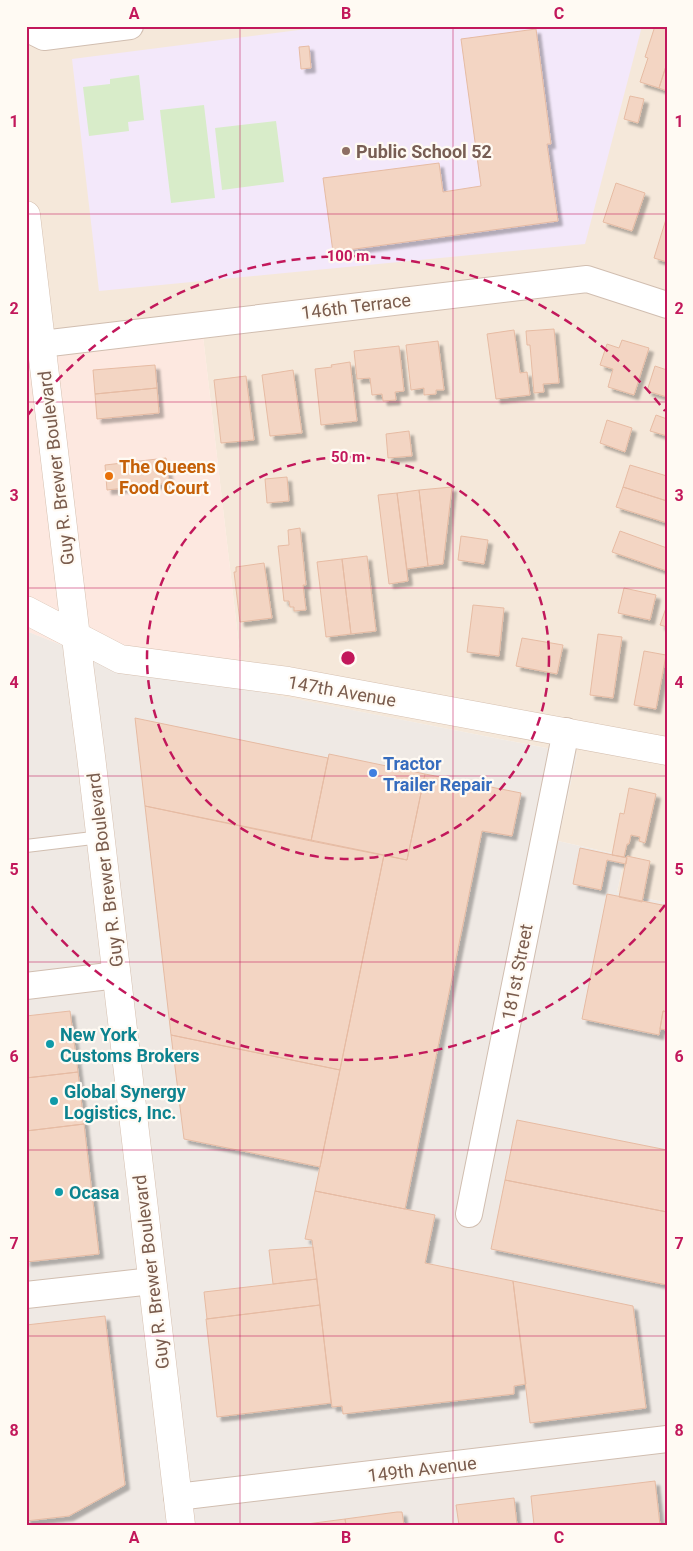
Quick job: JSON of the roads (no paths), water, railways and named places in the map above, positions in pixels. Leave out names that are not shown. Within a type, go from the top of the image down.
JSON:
[{"type":"main road","name":"Guy R. Brewer Boulevard","points":[[26,215],[181,1525]]},
{"type":"main road","name":"147th Avenue","points":[[26,610],[120,659],[288,681],[667,750]]},
{"type":"street","points":[[26,28],[44,37],[130,26]]},
{"type":"street","name":"146th Terrace","points":[[42,344],[588,279],[667,306]]},
{"type":"street","name":"181st Street","points":[[469,1214],[566,732]]},
{"type":"street","points":[[26,986],[117,975]]},
{"type":"street","points":[[26,1295],[152,1281]]},
{"type":"street","name":"149th Avenue","points":[[178,1497],[667,1439]]},
{"type":"lane","points":[[26,846],[101,837]]},
{"type":"place","name":"Public School 52","points":[[346,151]]},
{"type":"place","name":"The Queens Food Court","points":[[109,476]]},
{"type":"place","name":"Tractor Trailer Repair","points":[[373,773]]},
{"type":"place","name":"New York Customs Brokers","points":[[50,1044]]},
{"type":"place","name":"Global Synergy Logistics, Inc.","points":[[54,1101]]},
{"type":"place","name":"Ocasa","points":[[59,1192]]}]
